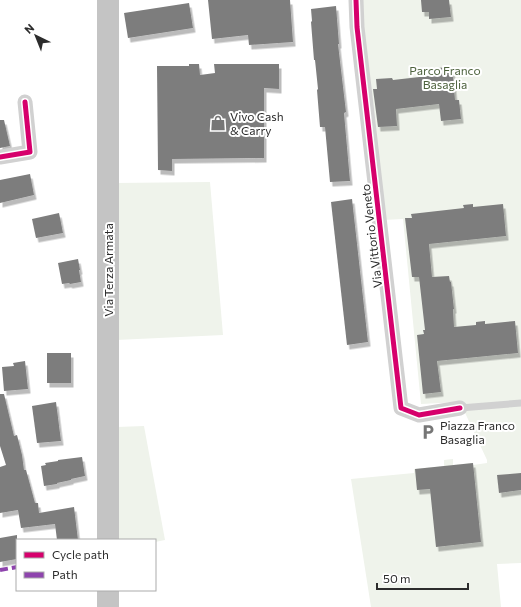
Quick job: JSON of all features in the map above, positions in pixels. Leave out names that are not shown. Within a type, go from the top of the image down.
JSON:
[{"type":"main road","name":"Via Terza Armata","points":[[108,0],[108,539]]},
{"type":"main road","points":[[108,591],[108,607]]},
{"type":"street","name":"Via Vittorio Veneto","points":[[356,0],[357,27],[401,408],[418,415],[460,408]]},
{"type":"street","points":[[0,157],[30,152],[26,102]]},
{"type":"lane","points":[[460,408],[521,403]]},
{"type":"green space","name":"Parco Franco Basaglia","points":[[361,0],[521,0],[521,563],[497,564],[501,607],[371,607],[351,479],[414,473],[414,469],[444,466],[444,460],[453,459],[453,465],[472,463],[473,465],[487,463],[487,460],[460,402],[421,404],[403,219],[383,220]]},
{"type":"green space","points":[[210,182],[223,335],[116,340],[115,183]]},
{"type":"green space","points":[[144,426],[165,540],[156,542],[156,539],[118,539],[117,427]]},
{"type":"building","points":[[208,0],[290,0],[293,42],[249,45],[248,35],[212,39]]},
{"type":"building","points":[[421,0],[449,0],[451,17],[429,19],[429,12],[422,12]]},
{"type":"building","points":[[189,3],[193,28],[128,38],[124,13]]},
{"type":"building","points":[[336,6],[338,44],[346,112],[344,113],[350,181],[330,182],[325,127],[320,127],[311,9]]},
{"type":"building","name":"Vivo Cash & Carry","points":[[189,64],[199,64],[200,75],[215,73],[214,64],[279,64],[279,89],[264,88],[264,158],[172,159],[172,171],[158,170],[157,66],[189,66]]},
{"type":"building","points":[[452,67],[455,100],[459,100],[461,119],[441,121],[439,104],[396,109],[397,126],[378,127],[373,89],[377,89],[376,79],[392,78],[393,80],[437,75],[436,68]]},
{"type":"building","points":[[0,120],[4,120],[10,146],[0,148]]},
{"type":"building","points":[[30,174],[34,195],[0,203],[0,180]]},
{"type":"building","points":[[352,199],[368,342],[347,345],[331,202]]},
{"type":"building","points":[[473,204],[473,207],[503,204],[506,236],[429,244],[432,277],[449,276],[454,309],[454,327],[476,325],[476,322],[485,321],[485,324],[515,321],[518,353],[437,361],[441,392],[423,394],[417,335],[424,334],[423,330],[425,330],[419,277],[412,277],[405,218],[412,218],[411,214],[464,208],[463,205]]},
{"type":"building","points":[[59,213],[63,233],[36,238],[32,219]]},
{"type":"building","points":[[78,259],[81,282],[62,284],[58,263]]},
{"type":"building","points":[[47,353],[71,353],[71,383],[47,383]]},
{"type":"building","points":[[25,361],[28,389],[4,391],[2,367],[14,366],[13,363]]},
{"type":"building","points":[[0,394],[4,394],[14,436],[17,435],[24,470],[26,470],[35,503],[38,503],[39,513],[74,507],[78,539],[57,539],[55,524],[21,528],[18,510],[0,513],[0,467],[6,465],[0,446]]},
{"type":"building","points":[[56,402],[61,441],[37,443],[32,406]]},
{"type":"building","points":[[82,457],[85,476],[44,486],[41,466],[46,465],[45,463],[58,460]]},
{"type":"building","points":[[473,463],[481,542],[436,547],[430,489],[417,490],[415,469]]},
{"type":"building","points":[[521,473],[521,490],[499,493],[497,475]]},
{"type":"building","points":[[17,535],[16,559],[0,562],[0,538]]},
{"type":"marked path","points":[[0,570],[16,567]]},
{"type":"cycle path","points":[[356,0],[357,27],[401,408],[419,415],[460,408]]},
{"type":"cycle path","points":[[0,157],[30,152],[25,102]]},
{"type":"place","name":"Vivo Cash & Carry","points":[[218,123]]},
{"type":"place","name":"Piazza Franco Basaglia","points":[[428,432]]}]
